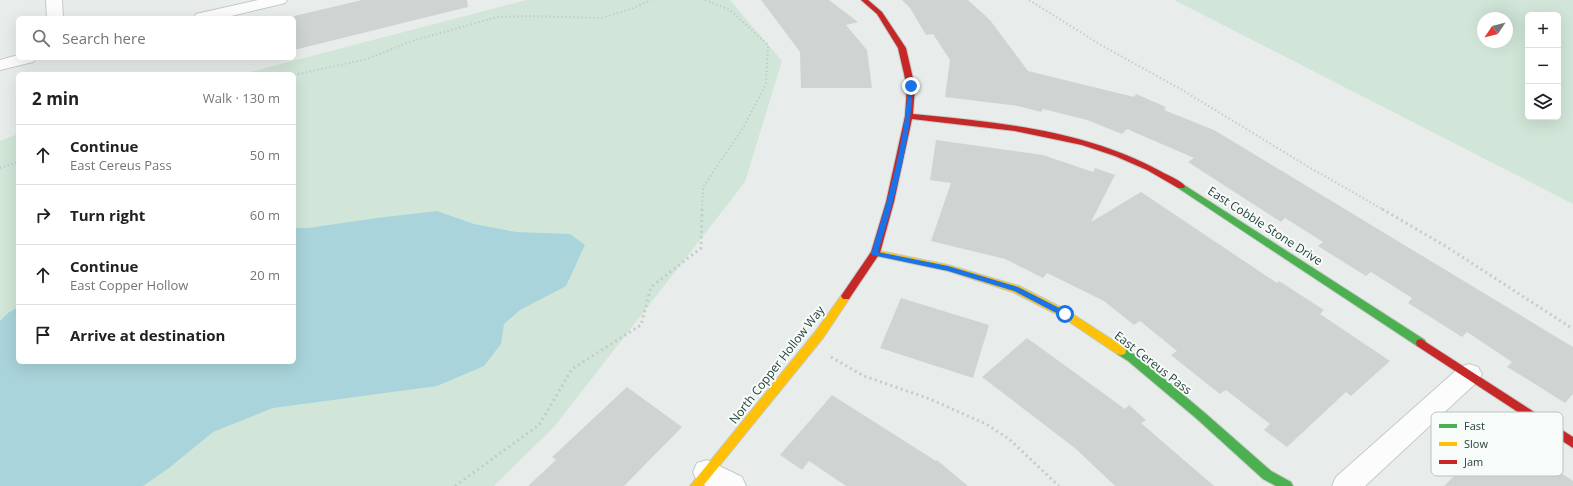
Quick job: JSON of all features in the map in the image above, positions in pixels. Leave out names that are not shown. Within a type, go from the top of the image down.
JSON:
[{"type":"street","points":[[54,0],[54,16]]},
{"type":"street","points":[[211,16],[279,0]]},
{"type":"street","name":"North Copper Hollow Way","points":[[702,479],[809,347],[875,254],[890,202],[909,116],[911,86],[902,48],[880,13],[864,0]]},
{"type":"street","points":[[0,65],[19,60]]},
{"type":"street","name":"East Cobble Stone Drive","points":[[909,116],[1010,126],[1056,135],[1116,154],[1173,181],[1526,412]]},
{"type":"street","name":"East Cereus Pass","points":[[875,254],[948,268],[1016,289],[1065,314],[1132,358],[1201,416],[1267,475],[1287,486]]},
{"type":"street","points":[[1346,486],[1469,374]]},
{"type":"street","name":"East Cobble Stone Drive","points":[[1563,436],[1573,443]]},
{"type":"street","points":[[702,479],[732,486]]},
{"type":"path","points":[[296,75],[367,59],[412,41],[497,17],[530,16],[600,18],[631,9],[651,0]]},
{"type":"path","points":[[455,486],[539,425],[572,369],[641,325],[651,287],[701,248],[703,187],[743,128],[766,84],[768,45],[730,10],[705,0]]},
{"type":"path","points":[[1029,0],[1101,45],[1184,91],[1307,166],[1446,247],[1573,329]]},
{"type":"path","points":[[0,168],[16,163]]},
{"type":"path","points":[[809,347],[839,361],[864,376],[930,400],[986,424],[1010,439],[1059,486]]},
{"type":"green space","points":[[526,0],[730,0],[782,61],[745,182],[554,427],[494,486],[0,486],[0,141],[16,135],[16,364],[296,364],[296,72],[251,72]]},
{"type":"green space","points":[[1174,0],[1573,0],[1573,204]]},
{"type":"water","points":[[437,211],[474,224],[516,232],[570,234],[585,245],[566,286],[520,310],[504,324],[501,344],[484,366],[437,386],[273,408],[213,432],[169,468],[143,486],[0,486],[0,321],[8,313],[16,308],[16,364],[296,364],[296,228],[308,228]]},
{"type":"building","points":[[362,0],[467,0],[468,7],[296,50],[296,16],[294,16]]},
{"type":"building","points":[[761,0],[829,0],[858,22],[846,25],[867,50],[872,88],[801,88],[800,52]]},
{"type":"building","points":[[902,0],[968,0],[990,20],[1028,71],[1134,97],[1136,94],[1166,107],[1164,110],[1214,130],[1573,347],[1573,394],[1565,403],[1507,367],[1512,362],[1467,332],[1462,337],[1408,303],[1412,298],[1371,272],[1366,276],[1318,246],[1323,242],[1285,218],[1281,222],[1188,162],[1194,158],[1127,129],[1122,134],[1087,120],[1043,109],[1041,112],[1018,106],[945,97],[950,60],[933,34],[926,35],[910,8]]},
{"type":"building","points":[[936,140],[1043,155],[1093,172],[1095,168],[1115,175],[1091,222],[1141,192],[1277,283],[1279,281],[1324,310],[1320,314],[1390,361],[1351,396],[1346,392],[1287,447],[1264,430],[1270,424],[1226,390],[1220,394],[1187,368],[1171,355],[1177,351],[1140,321],[1134,325],[1104,301],[1047,273],[1043,278],[1005,259],[931,241],[951,183],[930,180]]},
{"type":"building","points":[[901,298],[989,325],[973,378],[880,348]]},
{"type":"building","points":[[1027,338],[1125,409],[1129,405],[1146,420],[1141,423],[1214,486],[1115,486],[1076,449],[982,377]]},
{"type":"building","points":[[627,387],[682,427],[624,486],[528,486],[556,460],[552,457]]},
{"type":"building","points":[[832,395],[936,461],[937,460],[968,486],[846,486],[809,461],[802,470],[780,455]]},
{"type":"building","points":[[1563,474],[1573,481],[1573,486],[1444,486],[1454,476],[1563,476]]},
{"type":"traffic: fast","points":[[1181,186],[1421,343]]},
{"type":"traffic: fast","points":[[1121,351],[1132,358],[1201,416],[1267,475],[1287,486]]},
{"type":"traffic: slow","points":[[875,253],[948,268],[1016,289],[1065,314],[1121,351]]},
{"type":"traffic: slow","points":[[696,486],[819,335],[846,296]]},
{"type":"traffic: jam","points":[[846,296],[875,253],[890,202],[909,116],[911,87],[902,48],[880,13],[864,0]]},
{"type":"traffic: jam","points":[[909,116],[1015,128],[1084,143],[1117,154],[1150,168],[1181,186]]},
{"type":"traffic: jam","points":[[1421,343],[1526,412]]},
{"type":"traffic: jam","points":[[1563,436],[1573,443]]},
{"type":"route","points":[[911,86],[909,116],[890,202],[875,254],[948,268],[1016,289],[1065,314]]}]
